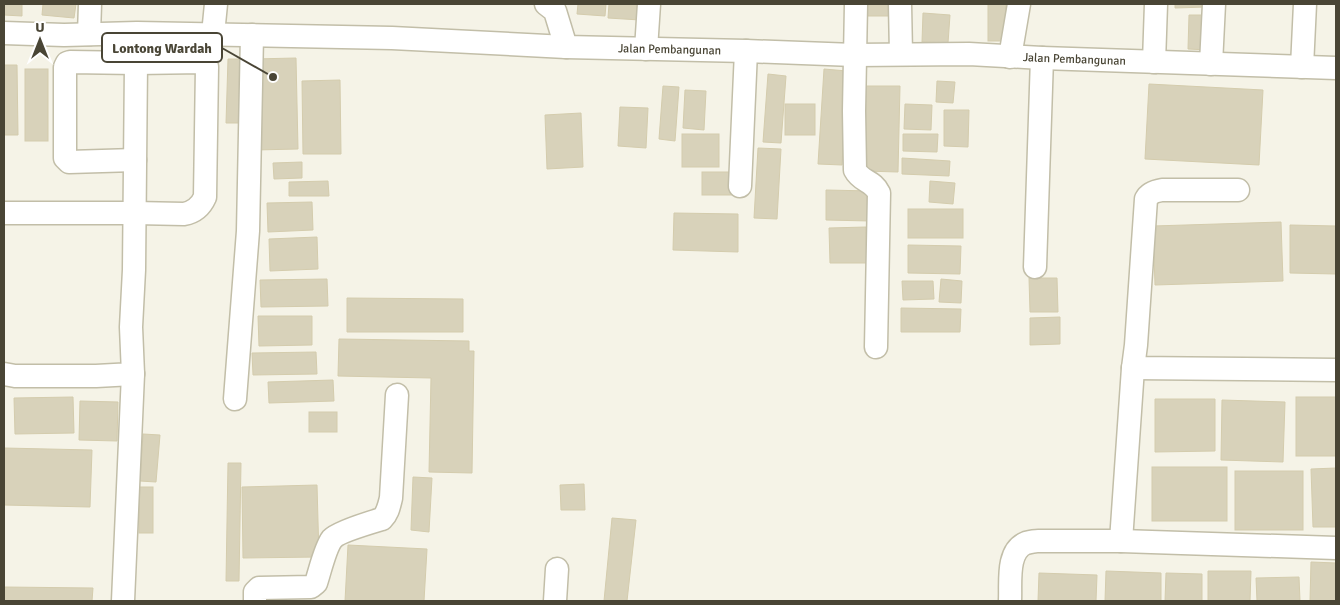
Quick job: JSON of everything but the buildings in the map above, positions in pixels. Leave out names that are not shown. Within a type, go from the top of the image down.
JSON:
[{"type":"street","points":[[89,34],[90,4]]},
{"type":"street","points":[[213,34],[216,4]]},
{"type":"street","points":[[546,4],[555,11],[566,47]]},
{"type":"street","points":[[646,49],[649,4]]},
{"type":"street","points":[[856,4],[854,55],[855,170],[861,178],[876,187],[879,193],[876,347]]},
{"type":"street","points":[[900,4],[901,54]]},
{"type":"street","points":[[1010,57],[1020,4]]},
{"type":"street","points":[[1154,62],[1156,4]]},
{"type":"street","points":[[1211,64],[1214,4]]},
{"type":"street","points":[[1302,67],[1305,4]]},
{"type":"street","name":"Jalan Pembangunan","points":[[4,33],[64,35],[213,34],[392,38],[566,47],[854,55],[969,54],[1336,68]]},
{"type":"street","points":[[236,399],[248,231],[252,35]]},
{"type":"street","points":[[740,186],[746,51]]},
{"type":"street","points":[[1035,267],[1042,58]]},
{"type":"street","points":[[4,212],[191,213],[202,204],[205,197],[206,64],[203,62],[66,63],[64,111],[66,160],[69,162],[135,160]]},
{"type":"street","points":[[123,601],[133,374],[131,326],[134,270],[136,63]]},
{"type":"street","points":[[1121,541],[1146,199],[1156,191],[1162,190],[1238,190]]},
{"type":"street","points":[[1133,368],[1336,370]]},
{"type":"street","points":[[4,374],[14,376],[96,376],[133,374]]},
{"type":"street","points":[[255,601],[255,592],[259,588],[311,586],[316,583],[332,538],[382,519],[385,516],[391,498],[397,395]]},
{"type":"street","points":[[1010,601],[1011,564],[1016,551],[1025,543],[1038,541],[1121,541],[1336,548]]},
{"type":"street","points":[[555,601],[557,569]]},
{"type":"place","name":"Lontong Wardah","points":[[273,77]]}]
